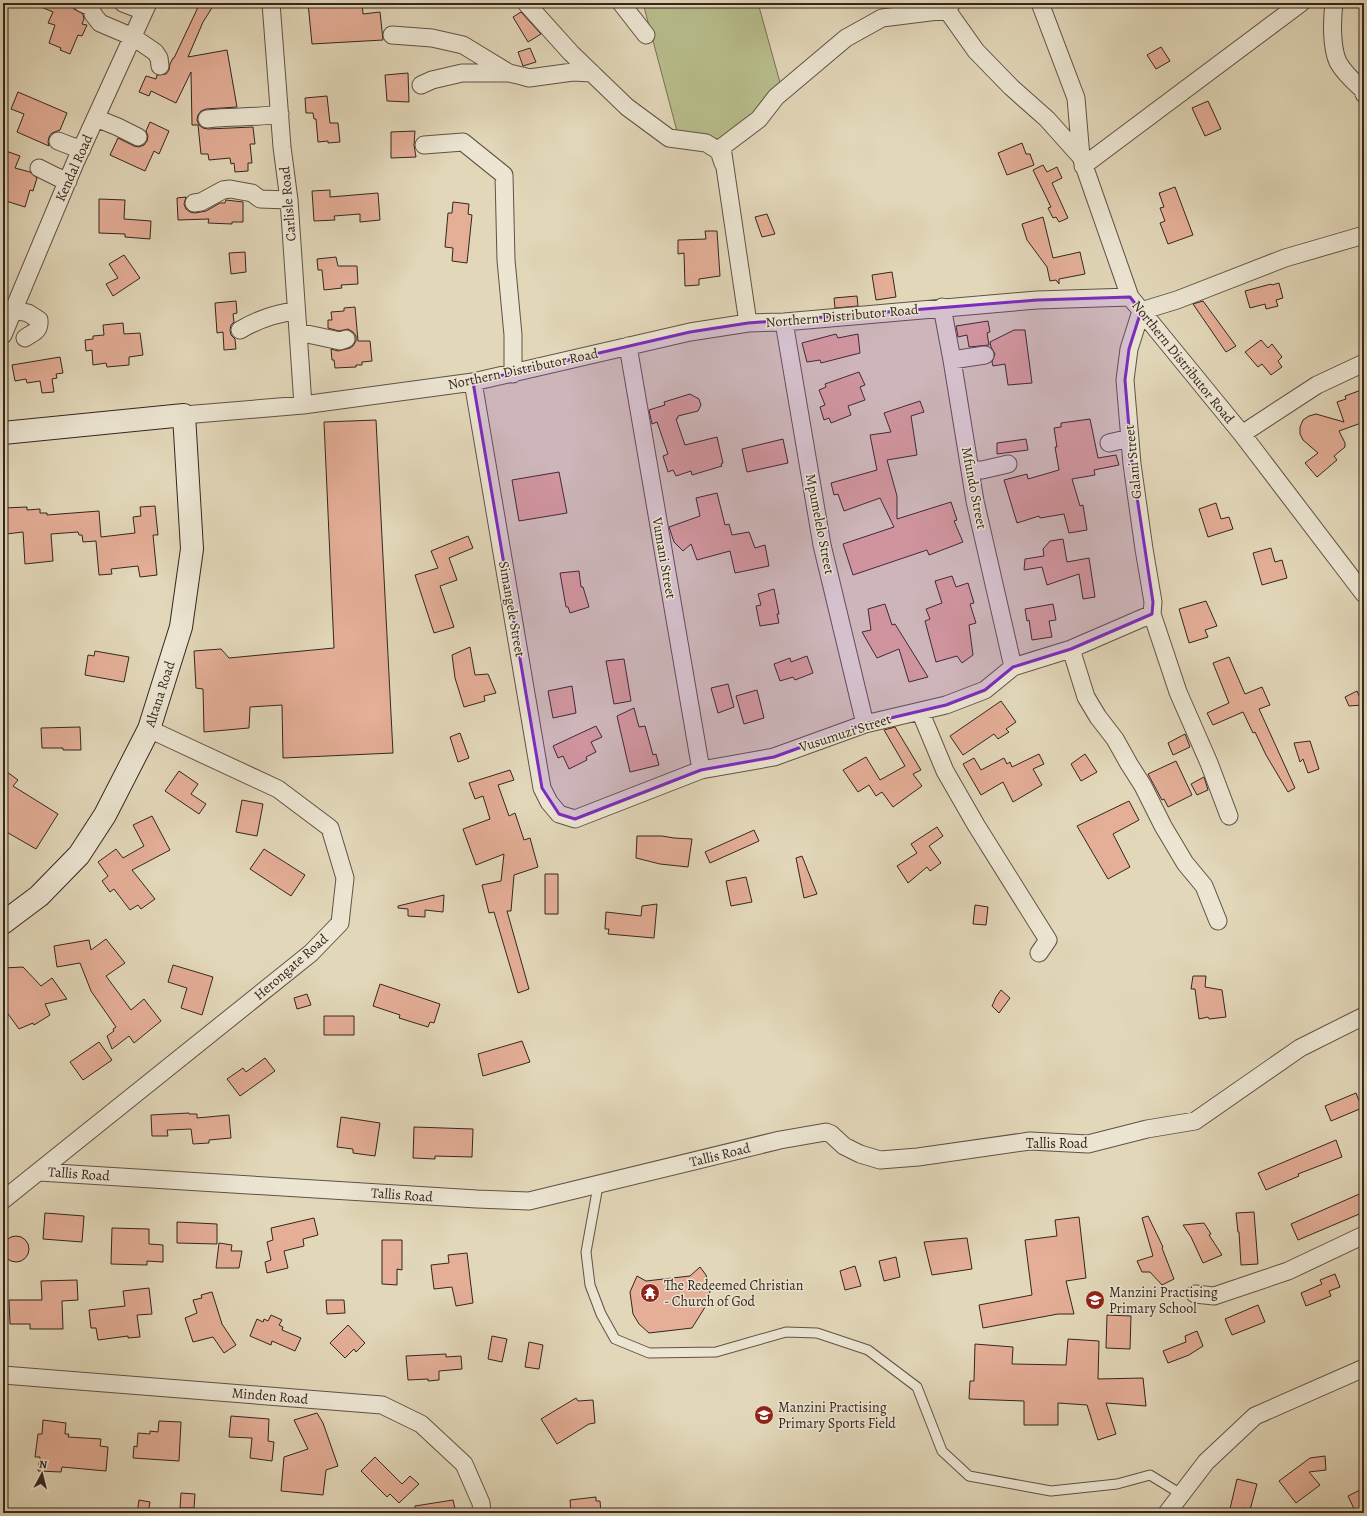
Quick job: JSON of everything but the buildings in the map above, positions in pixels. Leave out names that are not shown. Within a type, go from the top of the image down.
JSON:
[{"type":"main road","points":[[3,433],[184,415]]},
{"type":"main road","name":"Altana Road","points":[[3,923],[39,896],[79,855],[105,815],[149,730],[181,628],[192,550],[184,415]]},
{"type":"street","points":[[82,3],[91,6],[93,14],[100,23],[133,37],[155,52],[160,66]]},
{"type":"street","points":[[123,3],[146,7]]},
{"type":"street","name":"Carlisle Road","points":[[271,3],[289,200],[303,405]]},
{"type":"street","points":[[526,3],[571,53],[627,107],[669,138],[706,143],[719,151],[726,173]]},
{"type":"street","points":[[621,3],[646,36]]},
{"type":"street","points":[[1040,3],[1076,98],[1082,161],[1130,297]]},
{"type":"street","points":[[1082,161],[1301,3]]},
{"type":"street","points":[[1334,3],[1334,46],[1338,61],[1348,75],[1364,91]]},
{"type":"street","points":[[748,323],[722,147],[759,119],[776,97],[846,38],[882,18],[947,5],[976,51],[1047,119],[1082,161]]},
{"type":"street","name":"Kendal Road","points":[[3,336],[68,181],[146,7]]},
{"type":"street","points":[[392,36],[432,38],[463,45],[509,73]]},
{"type":"street","points":[[421,85],[432,80],[462,73],[509,73],[529,78],[566,73],[592,73]]},
{"type":"street","points":[[207,119],[280,114]]},
{"type":"street","points":[[96,118],[138,137]]},
{"type":"street","points":[[58,141],[82,149]]},
{"type":"street","points":[[424,145],[463,142],[504,175],[506,260],[513,335],[513,374]]},
{"type":"street","points":[[38,168],[68,181]]},
{"type":"street","points":[[194,203],[200,202],[223,190],[230,189],[252,193],[260,199],[289,200]]},
{"type":"street","points":[[1142,311],[1177,300],[1285,258],[1364,235]]},
{"type":"street","name":"Northern Distributor Road","points":[[184,415],[303,405],[473,382],[690,332],[748,323],[784,322],[942,307],[1037,300],[1130,297],[1242,434],[1364,594]]},
{"type":"street","name":"Mfundo Street","points":[[942,307],[975,501],[1014,667]]},
{"type":"street","points":[[13,310],[28,313],[39,320],[40,326],[37,332],[25,338]]},
{"type":"street","points":[[240,330],[273,315],[283,312],[296,311]]},
{"type":"street","name":"Galani Street","points":[[1142,311],[1129,349],[1125,380],[1130,438],[1144,549],[1153,602],[1152,614],[1175,685],[1209,763],[1229,816]]},
{"type":"street","name":"Mpumelelo Street","points":[[784,322],[822,546],[865,724]]},
{"type":"street","points":[[298,332],[340,341],[346,339]]},
{"type":"street","name":"Vumani Street","points":[[628,346],[701,770]]},
{"type":"street","points":[[952,360],[985,355]]},
{"type":"street","points":[[1242,434],[1317,385],[1364,363]]},
{"type":"street","name":"Simangele Street","points":[[473,382],[542,788],[549,802],[559,814],[575,819]]},
{"type":"street","points":[[1109,443],[1130,438]]},
{"type":"street","points":[[970,470],[982,470],[1008,464]]},
{"type":"street","name":"Vusumuzi Street","points":[[575,819],[701,770],[774,757],[865,724],[946,706],[985,690],[1014,667],[1071,649],[1152,614]]},
{"type":"street","points":[[1071,649],[1086,697],[1098,717],[1115,739],[1143,786],[1163,826],[1185,863],[1204,886],[1218,921]]},
{"type":"street","points":[[920,711],[945,771],[979,831],[1048,940],[1039,953]]},
{"type":"street","name":"Herongate Road","points":[[3,1200],[311,953],[340,923],[345,878],[330,828],[278,789],[149,730]]},
{"type":"street","name":"Tallis Road","points":[[39,1172],[530,1202],[780,1140],[826,1132],[831,1134],[844,1146],[854,1152],[880,1160],[918,1157],[1030,1141],[1088,1144],[1147,1129],[1195,1120],[1300,1048],[1364,1016]]},
{"type":"street","points":[[1195,1294],[1214,1296],[1288,1271],[1364,1235]]},
{"type":"street","points":[[1167,1513],[1206,1462],[1255,1416],[1364,1368]]},
{"type":"street","name":"Minden Road","points":[[3,1375],[382,1405],[420,1424],[464,1464],[481,1503],[482,1513]]},
{"type":"lane","points":[[598,1186],[586,1252],[590,1285],[601,1314],[615,1339],[649,1353],[716,1352],[786,1332],[817,1333],[868,1350],[917,1388],[942,1452],[969,1476],[1051,1491],[1117,1484],[1150,1475],[1182,1494]]},
{"type":"highlighted area","points":[[1130,297],[1141,311],[1129,349],[1125,380],[1132,464],[1153,602],[1152,614],[1071,649],[1013,667],[985,690],[946,705],[865,724],[774,757],[701,770],[575,819],[559,814],[542,788],[473,382],[690,332],[748,323],[1037,300]]},
{"type":"green space","points":[[643,3],[758,3],[781,86],[726,140],[678,135]]},
{"type":"place","name":"The Redeemed Christian - Church of God","points":[[650,1293]]},
{"type":"place","name":"Manzini Practising Primary School","points":[[1095,1300]]},
{"type":"place","name":"Manzini Practising Primary Sports Field","points":[[764,1415]]}]
